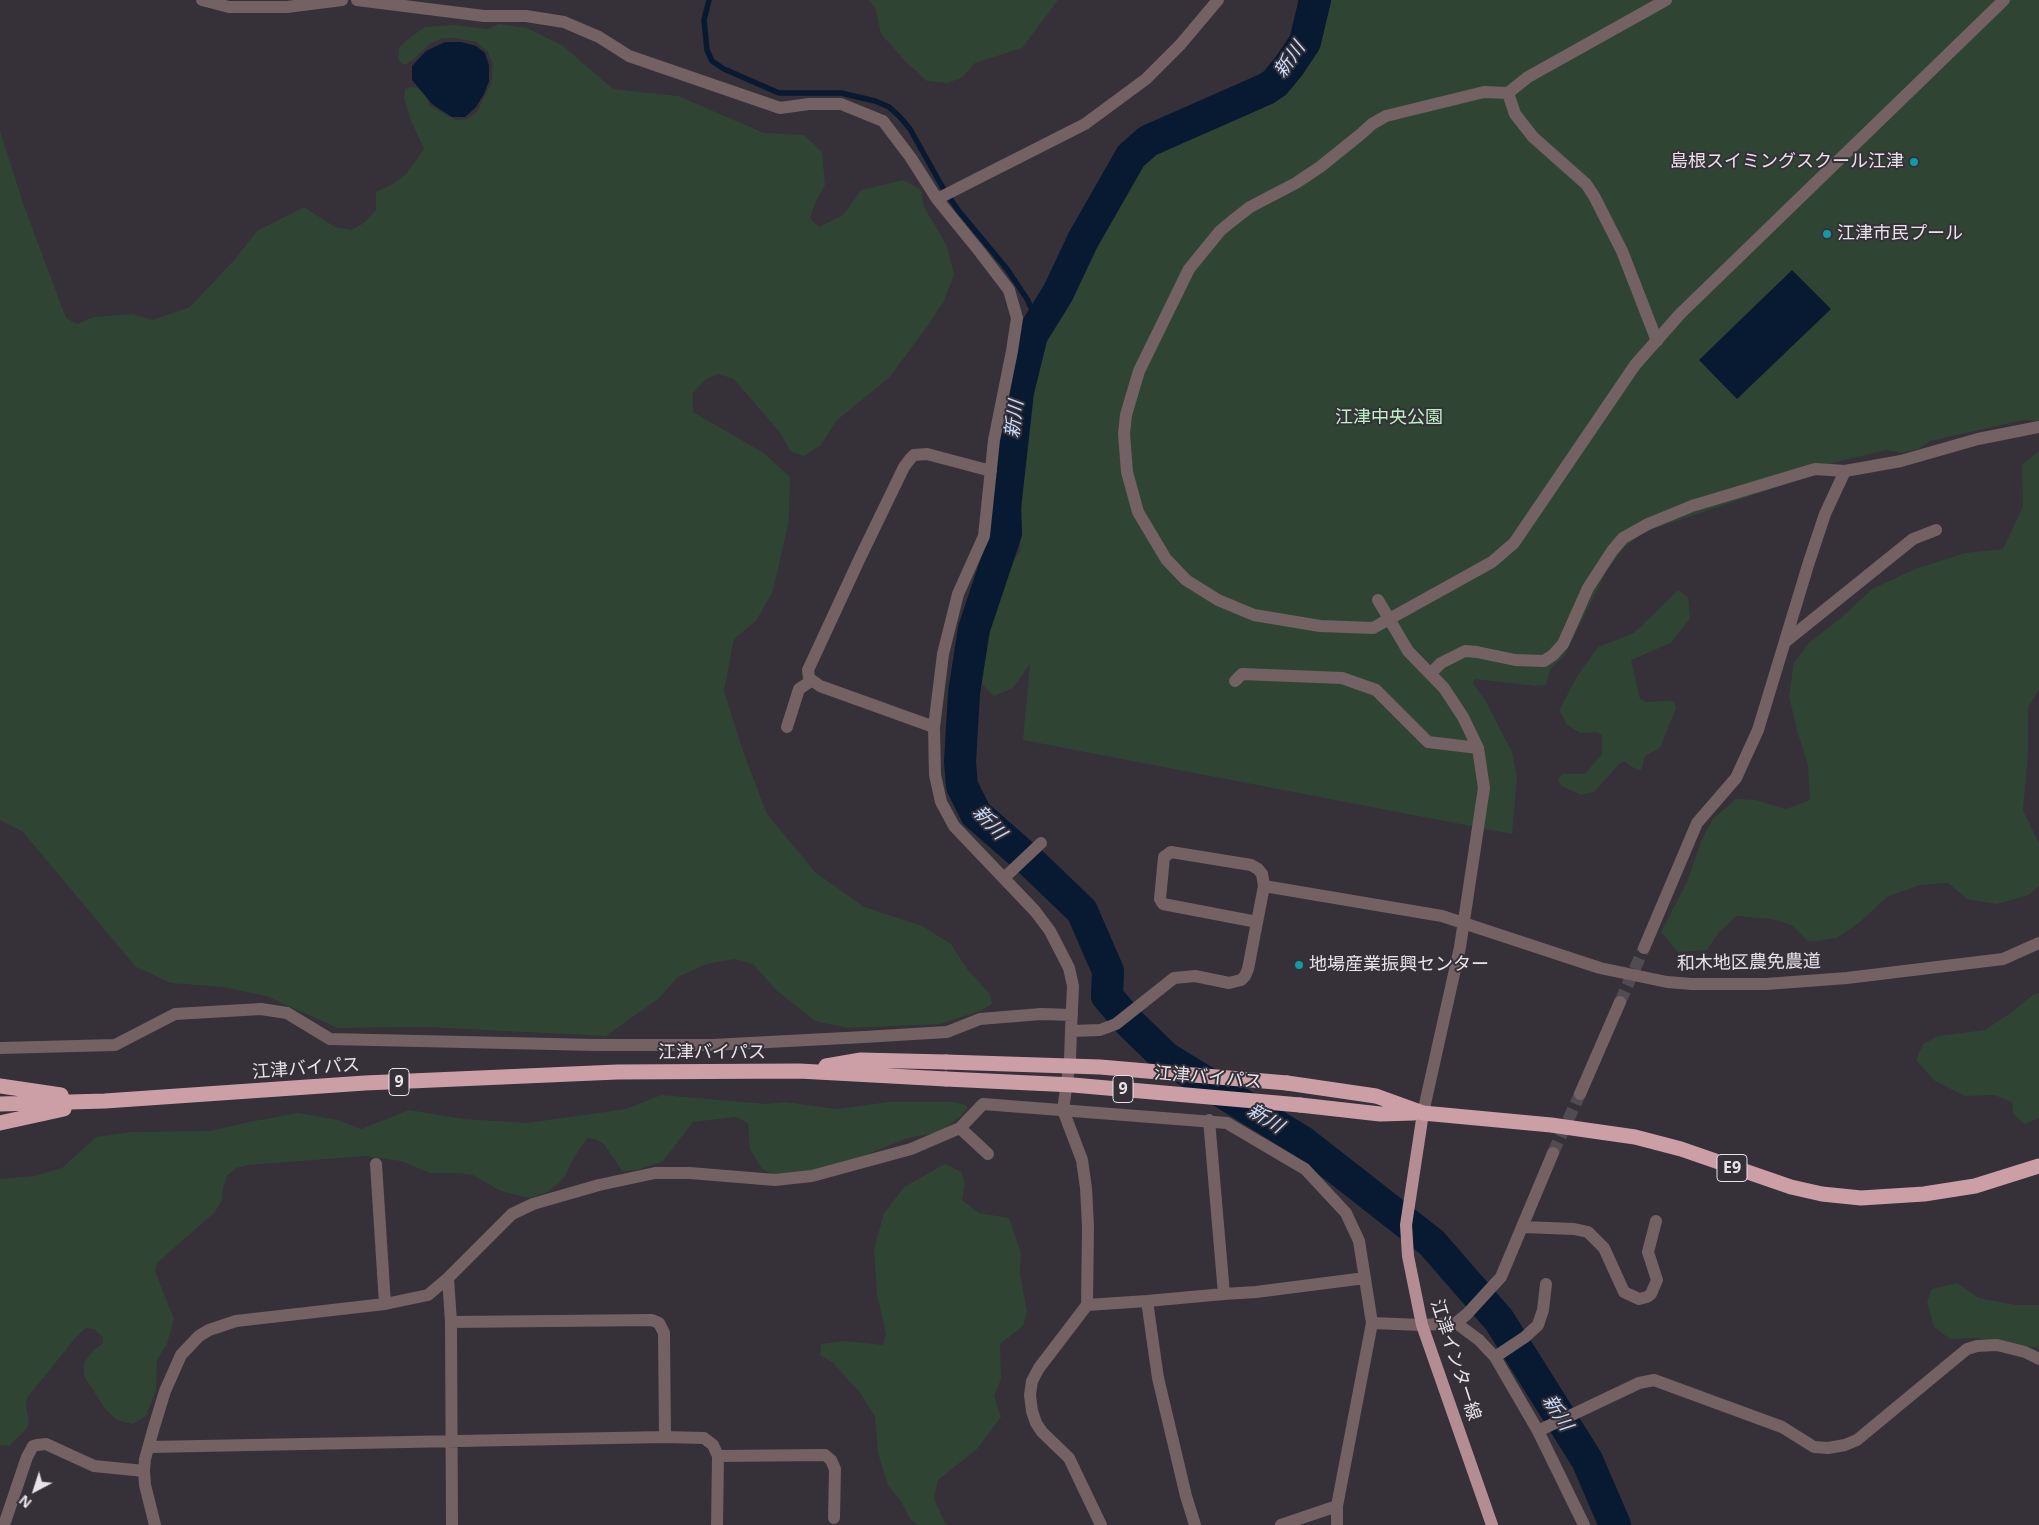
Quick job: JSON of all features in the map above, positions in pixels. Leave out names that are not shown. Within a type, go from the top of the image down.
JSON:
[{"type":"highway","points":[[799,1071],[860,1060],[1100,1067],[1287,1084],[1376,1096],[1423,1113]]},
{"type":"highway","name":"江津バイパス","points":[[0,1104],[105,1101],[365,1083],[617,1072],[799,1071],[1073,1085],[1300,1104],[1380,1114],[1423,1113]]},
{"type":"highway","name":"9","points":[[0,1086],[105,1101]]},
{"type":"highway","name":"9","points":[[0,1122],[105,1101]]},
{"type":"highway","name":"E9","points":[[1423,1113],[1551,1125],[1635,1138],[1680,1149],[1791,1188],[1822,1194],[1861,1198],[1924,1194],[1975,1186],[2039,1166]]},
{"type":"main road","name":"江津インター線","points":[[1423,1113],[1406,1224],[1408,1256],[1422,1326],[1492,1525]]},
{"type":"street","points":[[202,0],[229,7],[277,7],[342,0]]},
{"type":"street","points":[[357,0],[484,16],[526,16],[564,22],[599,37],[629,56],[780,108],[809,104],[841,104],[883,121],[911,158],[937,199],[1008,290],[1017,318],[994,440],[984,536],[958,594],[943,654],[934,727],[935,775],[937,791],[943,808],[954,826],[1035,911],[1050,931],[1069,968],[1073,986],[1070,1060],[1063,1110],[1082,1160],[1088,1227],[1087,1304],[1038,1368],[1032,1381],[1030,1395],[1032,1411],[1036,1422],[1042,1432],[1069,1458],[1101,1525]]},
{"type":"street","points":[[937,199],[1085,124],[1146,79],[1180,45],[1218,0]]},
{"type":"street","points":[[1666,0],[1528,77],[1508,93],[1484,92],[1386,116],[1372,124],[1312,172],[1250,208],[1232,221],[1220,231],[1189,268],[1139,371],[1126,415],[1124,454],[1138,512],[1166,559],[1186,580],[1201,591],[1254,615],[1320,626],[1373,628],[1492,562],[1514,543],[1635,365],[1688,307],[2004,0]]},
{"type":"street","points":[[1508,93],[1515,114],[1533,137],[1586,184],[1594,196],[1622,251],[1657,341]]},
{"type":"street","points":[[1431,673],[1441,664],[1465,651],[1516,660],[1544,661],[1553,655],[1562,644],[1588,588],[1612,551],[1623,538],[1639,528],[1692,506],[1815,469],[1845,471],[1901,461],[1978,439],[2039,426]]},
{"type":"street","points":[[934,727],[820,686],[812,681],[808,673],[809,666],[904,467],[910,459],[914,455],[927,454],[991,471]]},
{"type":"street","points":[[1644,948],[1697,823],[1736,778],[1758,730],[1825,514],[1845,471]]},
{"type":"street","points":[[1785,642],[1913,539],[1936,530]]},
{"type":"street","points":[[1378,600],[1408,651],[1444,688],[1463,717],[1478,748],[1484,788],[1458,956],[1423,1113]]},
{"type":"street","points":[[1235,680],[1242,674],[1342,678],[1376,690],[1428,742],[1478,748]]},
{"type":"street","points":[[787,727],[799,689],[812,681]]},
{"type":"street","points":[[1004,878],[1037,846]]},
{"type":"street","points":[[1072,1032],[1100,1030],[1116,1024],[1174,978],[1195,976],[1229,983],[1241,980],[1248,969],[1264,886],[1262,874],[1251,865],[1171,852],[1164,857],[1160,899],[1163,904],[1257,922]]},
{"type":"street","name":"和木地区農免農道","points":[[1264,886],[1442,916],[1600,968],[1667,982],[1692,984],[1766,984],[1857,977],[2003,959],[2039,943]]},
{"type":"street","points":[[1580,1094],[1620,1002]]},
{"type":"street","points":[[0,1048],[115,1045],[175,1014],[261,1009],[287,1013],[330,1039],[596,1046],[712,1044],[947,1032],[980,1019],[1041,1014],[1072,1015]]},
{"type":"street","points":[[154,1525],[144,1471],[148,1446],[173,1369],[181,1355],[190,1345],[209,1330],[236,1321],[385,1304],[428,1295],[448,1278],[512,1214],[533,1204],[599,1185],[654,1173],[690,1173],[775,1180],[812,1176],[911,1149],[960,1128],[983,1104],[1208,1120],[1227,1123],[1306,1169],[1346,1213],[1359,1241],[1372,1323],[1337,1506],[1337,1525]]},
{"type":"street","points":[[1208,1120],[1224,1294]]},
{"type":"street","points":[[960,1128],[988,1154]]},
{"type":"street","points":[[1372,1323],[1422,1326],[1456,1323],[1467,1314],[1504,1272],[1553,1154]]},
{"type":"street","points":[[376,1164],[385,1304]]},
{"type":"street","points":[[1523,1227],[1574,1229],[1588,1232],[1604,1248],[1624,1292],[1643,1299],[1651,1294],[1657,1280],[1648,1252],[1656,1221]]},
{"type":"street","points":[[448,1278],[451,1322],[452,1525]]},
{"type":"street","points":[[1087,1304],[1256,1292],[1365,1278]]},
{"type":"street","points":[[1498,1355],[1525,1337],[1538,1325],[1545,1301],[1546,1284]]},
{"type":"street","points":[[1147,1301],[1158,1378],[1186,1496],[1195,1525]]},
{"type":"street","points":[[451,1322],[652,1320],[659,1323],[664,1333],[665,1437]]},
{"type":"street","points":[[1456,1323],[1498,1355],[1541,1430],[1584,1525]]},
{"type":"street","points":[[1541,1430],[1639,1383],[1654,1380],[1782,1427],[1814,1447],[1828,1448],[1845,1445],[1857,1440],[1967,1349],[1976,1346],[1997,1345],[2025,1352],[2039,1359]]},
{"type":"street","points":[[148,1446],[665,1437],[704,1438],[714,1445],[718,1456],[717,1525]]},
{"type":"street","points":[[4,1525],[27,1457],[33,1446],[46,1444],[94,1466],[144,1471]]},
{"type":"street","points":[[718,1456],[825,1455],[831,1460],[835,1469],[834,1518]]},
{"type":"street","points":[[1281,1525],[1337,1506]]},
{"type":"green space","points":[[869,0],[1058,0],[1022,48],[975,63],[963,77],[948,83],[927,81],[905,61],[881,34],[876,10]]},
{"type":"green space","name":"江津中央公園","points":[[1325,0],[2039,0],[2039,421],[2023,420],[1930,441],[1918,449],[1902,453],[1886,450],[1825,465],[1798,480],[1644,532],[1624,548],[1607,570],[1564,656],[1551,668],[1546,685],[1536,686],[1475,679],[1473,684],[1484,698],[1512,752],[1517,777],[1512,834],[1023,740],[1030,664],[1013,688],[994,696],[977,679],[977,649],[986,616],[1001,580],[1020,551],[1026,408],[1035,352],[1131,169],[1153,146],[1234,113],[1278,91],[1304,66],[1318,36],[1325,10]]},
{"type":"green space","points":[[499,24],[527,28],[563,46],[613,89],[678,96],[764,133],[804,135],[822,152],[825,185],[816,201],[810,218],[819,227],[843,215],[861,190],[903,180],[921,190],[924,207],[947,246],[954,275],[944,301],[889,378],[837,420],[821,445],[804,456],[790,451],[781,434],[734,379],[718,374],[706,379],[693,393],[693,412],[764,453],[790,477],[789,520],[773,591],[756,621],[734,639],[724,691],[744,754],[767,814],[815,872],[864,907],[922,926],[951,944],[967,969],[990,994],[992,1004],[980,1011],[940,1024],[847,1028],[815,1021],[776,990],[753,964],[734,959],[707,964],[678,977],[658,999],[606,1036],[425,1027],[338,1028],[266,996],[223,987],[171,983],[136,967],[22,831],[0,820],[0,131],[24,206],[66,318],[77,324],[94,317],[132,314],[153,320],[190,307],[235,259],[257,231],[304,207],[335,227],[351,230],[364,223],[376,210],[376,192],[393,184],[406,174],[424,149],[411,121],[404,98],[405,89],[411,87],[418,88],[425,93],[430,106],[456,120],[467,119],[477,112],[491,84],[493,65],[488,52],[476,42],[443,38],[431,43],[407,64],[402,64],[398,59],[399,47],[425,27],[454,25],[488,29]]},
{"type":"green space","points":[[2039,451],[2039,690],[2028,707],[2028,754],[2023,810],[2039,843],[2039,886],[2029,895],[1997,904],[1967,899],[1948,883],[1920,885],[1887,897],[1860,922],[1837,938],[1809,942],[1792,925],[1771,919],[1737,916],[1719,932],[1707,950],[1678,952],[1661,932],[1687,882],[1702,839],[1713,819],[1736,799],[1756,800],[1786,809],[1810,800],[1808,765],[1789,696],[1794,662],[1810,642],[1842,617],[1872,589],[1915,569],[1965,553],[2003,549],[2023,507],[2022,465]]},
{"type":"green space","points":[[1678,590],[1688,597],[1690,618],[1671,643],[1631,660],[1640,699],[1646,702],[1673,701],[1676,708],[1660,748],[1645,756],[1642,769],[1637,770],[1625,762],[1620,763],[1594,792],[1581,795],[1561,786],[1558,779],[1562,774],[1585,774],[1602,754],[1602,735],[1597,732],[1580,733],[1567,725],[1559,710],[1578,675],[1598,647],[1634,633]]},
{"type":"green space","points":[[2039,993],[2039,1118],[2025,1124],[2013,1114],[2012,1102],[1994,1095],[1965,1096],[1935,1081],[1916,1060],[1923,1044],[1938,1036],[1985,1030],[2033,995]]},
{"type":"green space","points":[[661,1095],[767,1104],[785,1102],[837,1109],[889,1102],[953,1102],[966,1105],[968,1108],[961,1116],[940,1132],[908,1138],[858,1158],[804,1173],[779,1177],[762,1169],[750,1149],[748,1123],[736,1117],[693,1122],[663,1161],[637,1170],[622,1171],[604,1144],[595,1139],[587,1138],[572,1161],[564,1178],[548,1192],[529,1198],[501,1191],[473,1175],[430,1173],[401,1161],[366,1156],[248,1165],[236,1168],[227,1176],[222,1200],[215,1212],[157,1263],[155,1271],[174,1319],[167,1344],[157,1360],[156,1390],[146,1416],[133,1424],[117,1420],[106,1410],[84,1376],[84,1362],[103,1343],[102,1336],[94,1329],[86,1328],[77,1336],[27,1398],[26,1407],[29,1421],[26,1430],[9,1446],[0,1445],[0,1179],[34,1176],[62,1168],[96,1137],[132,1132],[210,1131],[298,1113],[338,1120],[361,1129],[409,1110],[464,1119],[527,1123],[626,1109]]},
{"type":"green space","points":[[945,1164],[961,1172],[965,1183],[962,1200],[979,1213],[1009,1218],[1021,1253],[1020,1273],[1027,1312],[1023,1326],[1000,1344],[1001,1379],[994,1396],[1001,1417],[977,1449],[938,1480],[934,1499],[945,1523],[948,1525],[918,1525],[910,1519],[902,1503],[888,1485],[878,1453],[875,1417],[861,1394],[833,1363],[820,1355],[821,1344],[846,1341],[883,1345],[886,1334],[877,1294],[874,1249],[884,1213],[904,1187]]},
{"type":"green space","points":[[1957,1283],[1979,1298],[2016,1305],[2039,1305],[2039,1348],[1976,1338],[1950,1339],[1934,1327],[1927,1301],[1932,1289]]},
{"type":"water","points":[[445,42],[461,42],[476,46],[485,53],[489,65],[489,81],[484,94],[476,107],[465,117],[452,117],[432,104],[412,80],[412,66],[426,51]]},
{"type":"water","points":[[1792,270],[1831,309],[1737,399],[1699,360]]},
{"type":"waterway","points":[[709,0],[704,20],[707,50],[712,61],[724,69],[779,93],[841,93],[875,101],[889,107],[900,117],[910,129],[943,188],[958,210],[1007,269],[1027,299],[1035,316],[1032,335]]},
{"type":"waterway","name":"新川","points":[[1315,0],[1305,42],[1275,83],[1266,89],[1148,141],[1131,156],[1083,240],[1058,293],[1032,335],[1018,392],[1005,508],[1006,533],[974,629],[964,693],[960,762],[962,786],[976,814],[1032,863],[1082,911],[1108,971],[1107,996],[1129,1022],[1165,1057],[1303,1142],[1432,1243],[1499,1320],[1587,1460],[1615,1525]]},
{"type":"tunnel","points":[[1620,1002],[1644,948]]},
{"type":"tunnel","points":[[1553,1153],[1580,1094]]},
{"type":"place","name":"島根スイミングスクール江津","points":[[1914,162]]},
{"type":"place","name":"江津市民プール","points":[[1827,234]]},
{"type":"place","name":"地場産業振興センター","points":[[1299,965]]}]
